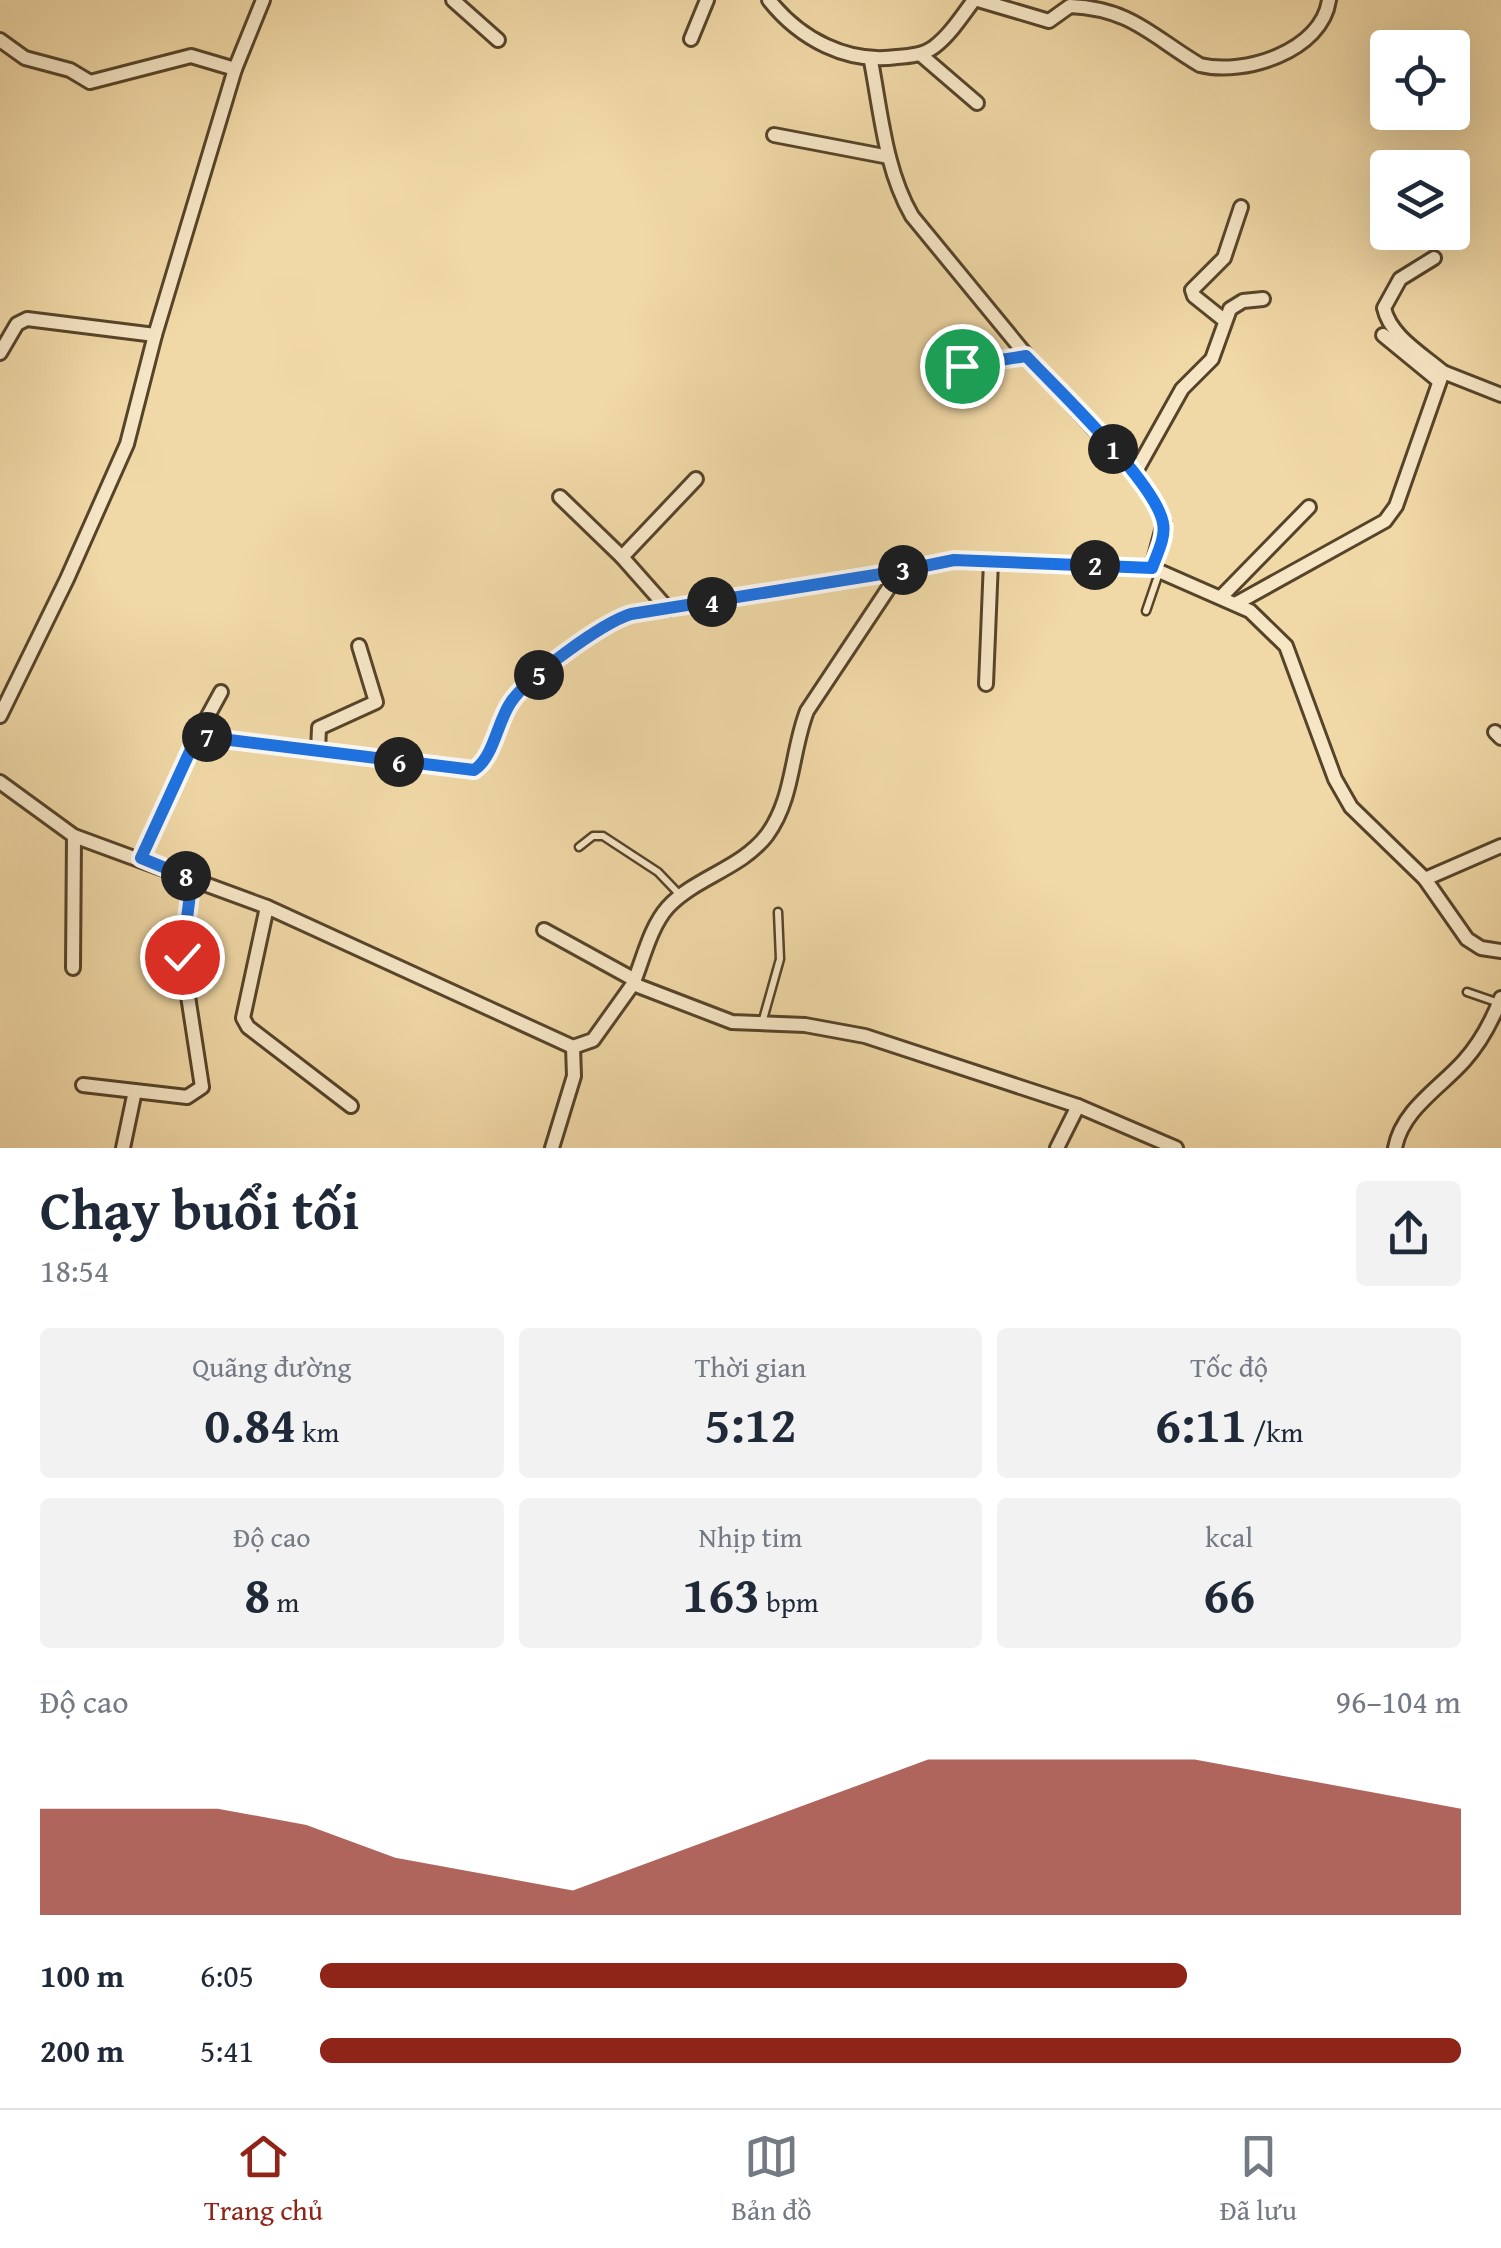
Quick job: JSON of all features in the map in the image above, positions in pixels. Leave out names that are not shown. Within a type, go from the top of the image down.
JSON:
[{"type":"street","points":[[0,716],[68,579],[127,444],[155,335],[235,69],[263,0]]},
{"type":"street","points":[[452,0],[498,40]]},
{"type":"street","points":[[690,39],[707,0]]},
{"type":"street","points":[[769,0],[816,41],[871,61],[920,54],[939,43],[976,0],[1049,21],[1070,6],[1126,17],[1210,68],[1255,64],[1295,46],[1316,29],[1329,0]]},
{"type":"street","points":[[0,40],[25,58],[70,70],[90,82],[191,56],[235,69]]},
{"type":"street","points":[[920,54],[977,103]]},
{"type":"street","points":[[871,61],[895,182],[912,216],[1026,356],[1135,474],[1156,503],[1164,524],[1156,570]]},
{"type":"street","points":[[774,135],[889,157]]},
{"type":"street","points":[[1224,320],[1194,296],[1192,290],[1224,258],[1240,207]]},
{"type":"street","points":[[1434,258],[1400,279],[1384,308],[1392,326],[1441,376]]},
{"type":"street","points":[[1135,474],[1180,394],[1212,358],[1224,320],[1235,305],[1263,300]]},
{"type":"street","points":[[0,353],[17,324],[27,319],[155,335]]},
{"type":"street","points":[[1383,335],[1441,376],[1501,395]]},
{"type":"street","points":[[1236,604],[1385,522],[1396,506],[1441,376]]},
{"type":"street","points":[[622,557],[696,479]]},
{"type":"street","points":[[560,497],[668,609]]},
{"type":"street","points":[[1221,597],[1309,506]]},
{"type":"street","points":[[986,684],[992,560]]},
{"type":"street","points":[[197,736],[474,770],[484,762],[504,714],[522,689],[618,618],[941,562],[992,560],[1156,570],[1236,604],[1263,621],[1286,646],[1335,779],[1351,807],[1425,879],[1467,939],[1482,948],[1501,951]]},
{"type":"street","points":[[0,782],[74,836],[267,908],[573,1047],[593,1040],[634,982],[661,916],[681,896],[754,849],[768,833],[787,794],[808,711],[900,571]]},
{"type":"street","points":[[318,752],[319,730],[323,725],[376,702],[359,646]]},
{"type":"street","points":[[141,858],[221,692]]},
{"type":"street","points":[[73,968],[74,836]]},
{"type":"street","points":[[1425,879],[1501,846]]},
{"type":"street","points":[[82,1085],[187,1097],[194,1096],[202,1087],[182,957],[192,879]]},
{"type":"street","points":[[267,908],[243,1018],[248,1026],[351,1106]]},
{"type":"street","points":[[544,930],[634,982],[719,1018],[865,1036],[1078,1106],[1176,1148]]},
{"type":"street","points":[[1395,1148],[1404,1122],[1464,1061],[1488,1028],[1500,1000]]},
{"type":"street","points":[[552,1148],[574,1076],[573,1047]]},
{"type":"street","points":[[123,1148],[135,1091]]},
{"type":"street","points":[[1057,1148],[1078,1106]]},
{"type":"lane","points":[[953,398],[960,369],[965,364],[1026,356]]},
{"type":"lane","points":[[1146,611],[1156,570]]},
{"type":"lane","points":[[579,847],[593,836],[603,836],[658,872],[681,896]]},
{"type":"lane","points":[[762,1023],[780,959],[778,912]]},
{"type":"lane","points":[[1467,992],[1500,1000]]},
{"type":"route","points":[[182,957],[192,879],[141,858],[197,736],[474,770],[484,762],[504,714],[522,689],[604,626],[631,614],[954,560],[1152,568],[1164,532],[1156,503],[1135,474],[1026,356],[962,366]]}]
